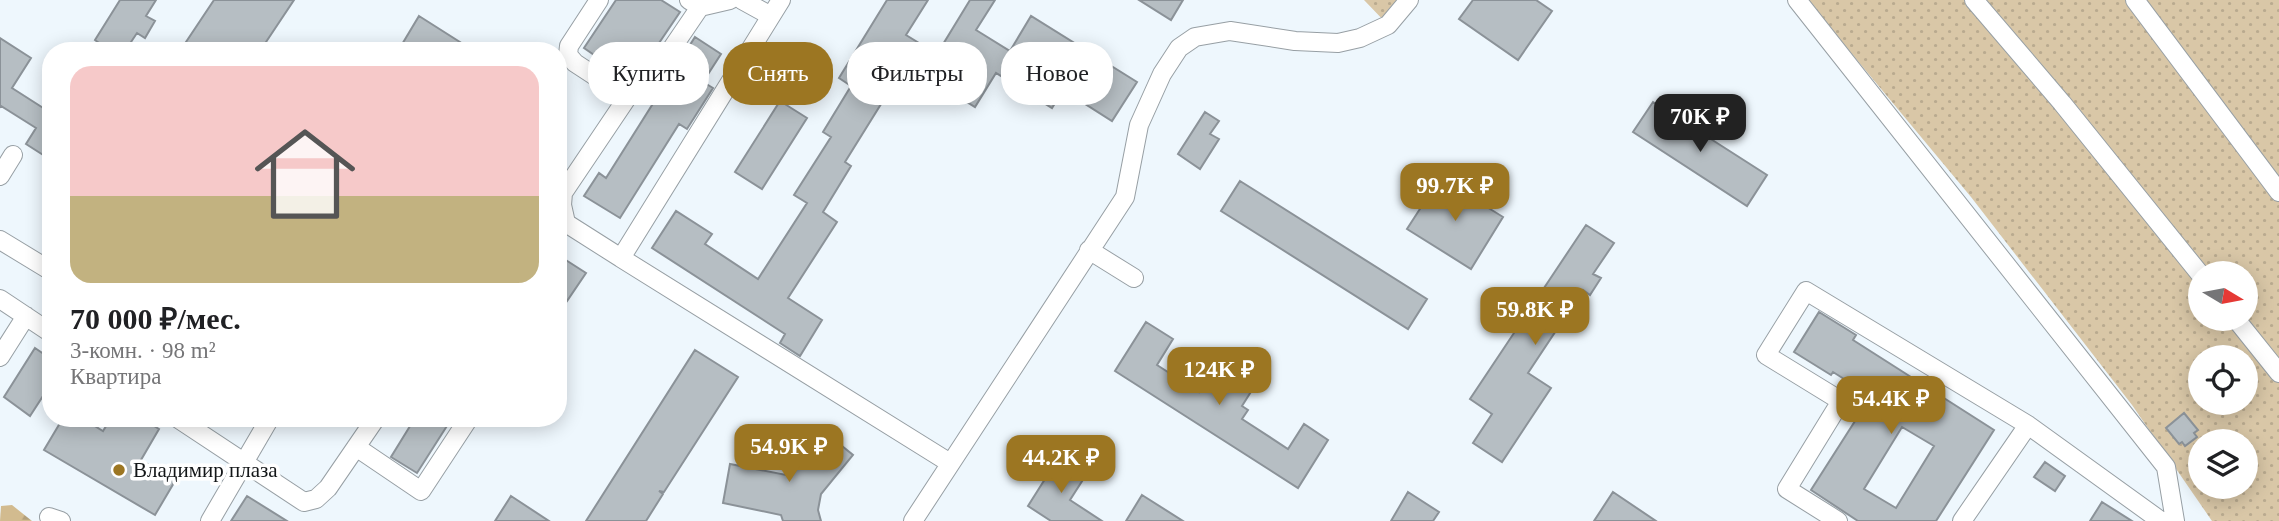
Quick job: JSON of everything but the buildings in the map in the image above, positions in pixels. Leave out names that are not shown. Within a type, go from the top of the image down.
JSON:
[{"type":"street","points":[[588,72],[568,55],[569,46],[599,0]]},
{"type":"street","points":[[673,42],[695,4],[730,0]]},
{"type":"street","points":[[742,0],[771,16]]},
{"type":"street","points":[[621,258],[781,0]]},
{"type":"street","points":[[913,521],[1125,197],[1139,125],[1162,74],[1179,48],[1195,37],[1230,31],[1295,41],[1338,43],[1360,38],[1388,25],[1409,0]]},
{"type":"street","points":[[1797,0],[2166,467],[2175,521]]},
{"type":"street","points":[[1974,0],[2062,103],[2190,261]]},
{"type":"street","points":[[2135,0],[2279,192]]},
{"type":"street","points":[[567,188],[622,105]]},
{"type":"street","points":[[0,176],[13,155]]},
{"type":"street","points":[[567,223],[950,463]]},
{"type":"street","points":[[0,240],[42,266]]},
{"type":"street","points":[[1089,250],[1134,278]]},
{"type":"street","points":[[1838,521],[1787,489],[1841,401],[1766,355],[1805,291],[2028,425],[2161,521]]},
{"type":"street","points":[[0,299],[42,327]]},
{"type":"street","points":[[0,357],[26,316]]},
{"type":"street","points":[[2245,331],[2279,373]]},
{"type":"street","points":[[1962,521],[2028,425]]},
{"type":"street","points":[[190,427],[304,502],[316,499],[328,488],[370,427]]},
{"type":"street","points":[[210,521],[265,427]]},
{"type":"street","points":[[356,447],[421,491],[463,427]]},
{"type":"green space","points":[[12,505],[32,521],[0,521],[1,506]]},
{"type":"shaded area","points":[[1364,0],[1408,0],[1388,25]]},
{"type":"shaded area","points":[[1807,0],[2279,0],[2279,521],[2212,521],[2197,499],[2258,499],[2258,429],[2188,429],[2188,486],[2132,405],[1971,197]]},
{"type":"place","name":"Владимир плаза","points":[[119,470]]}]
